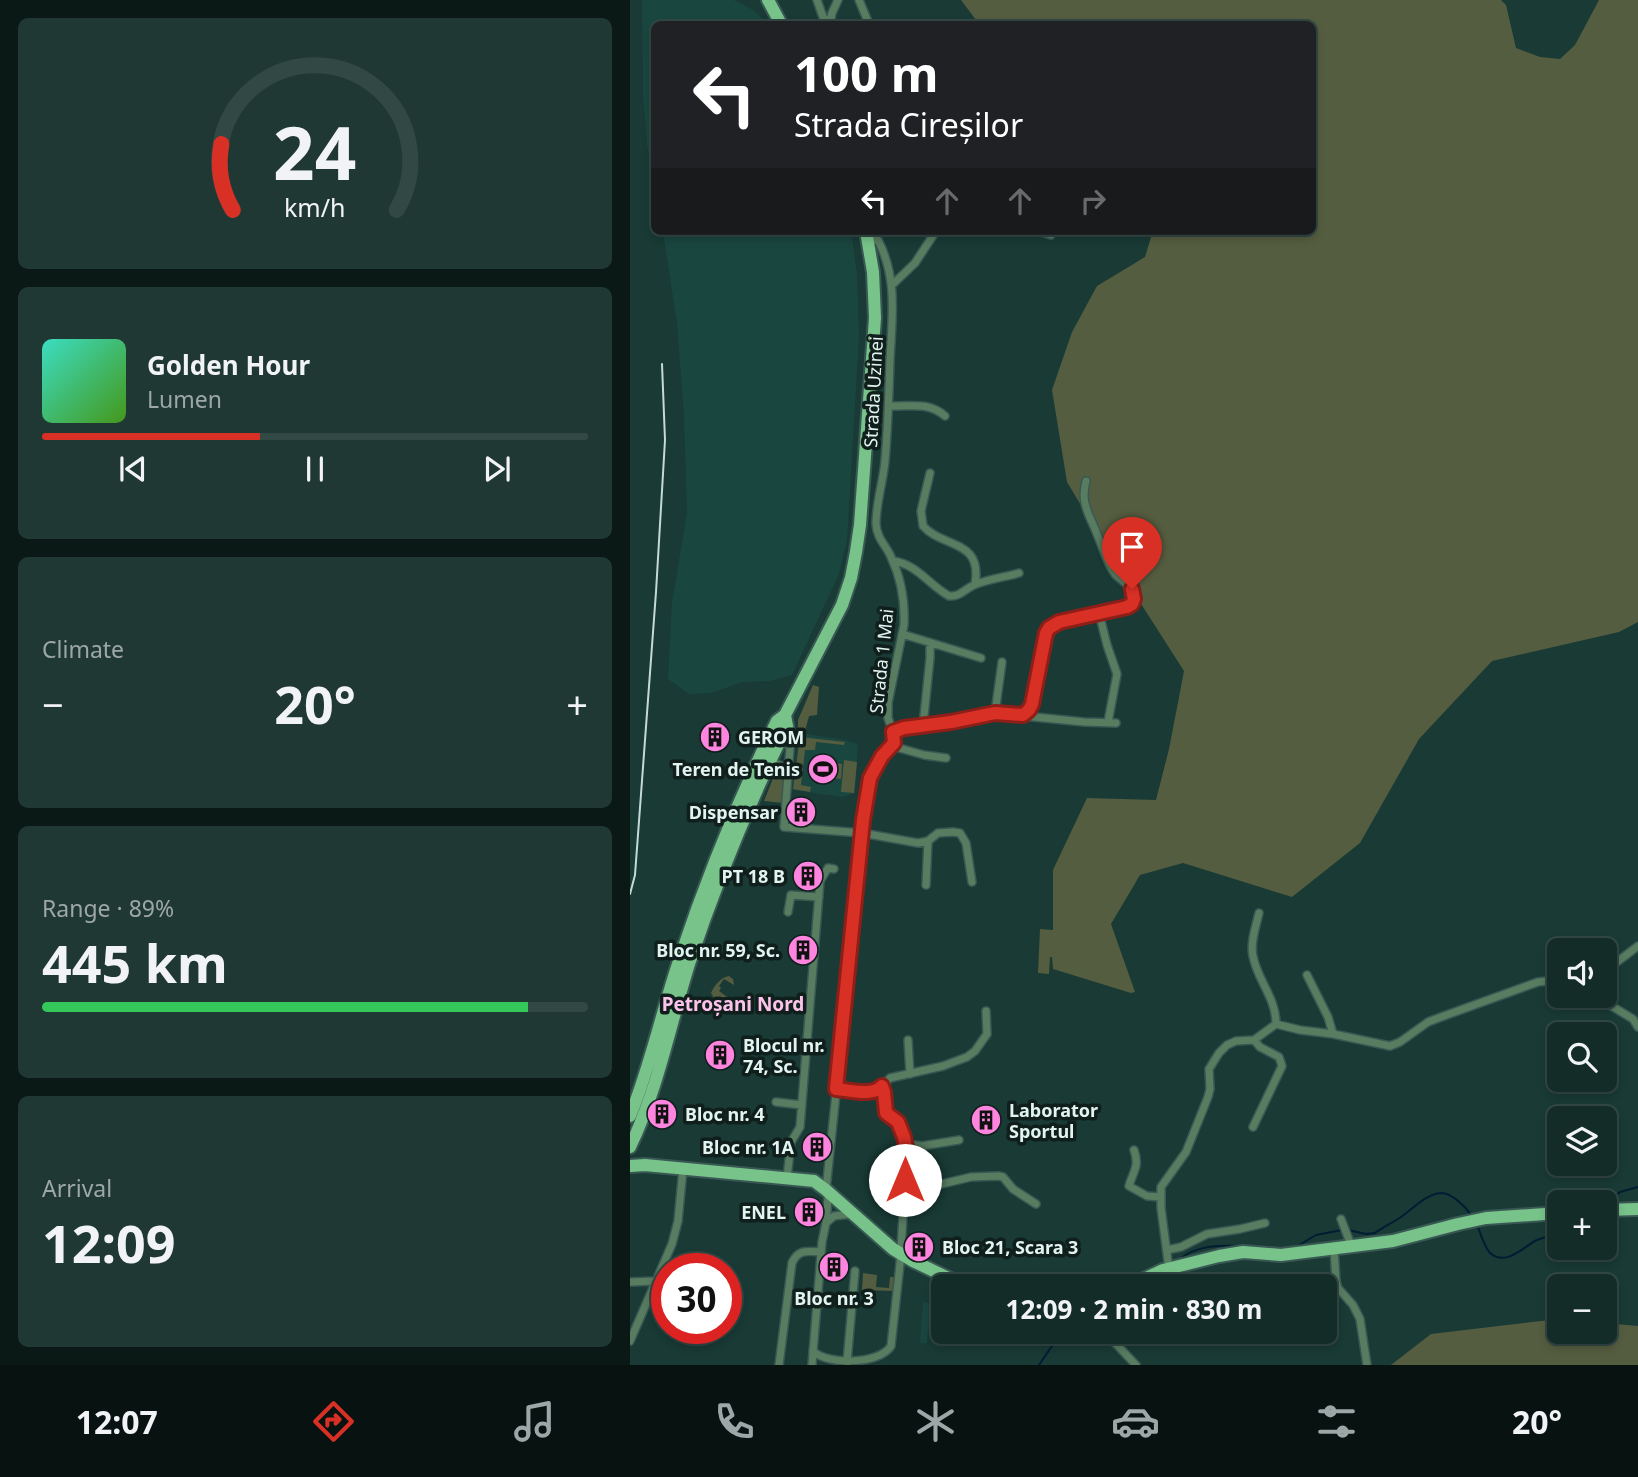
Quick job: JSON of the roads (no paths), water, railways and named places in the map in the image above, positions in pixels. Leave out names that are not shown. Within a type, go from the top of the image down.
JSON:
[{"type":"main road","points":[[768,0],[779,21]]},
{"type":"main road","points":[[873,236],[875,318],[860,525],[847,591],[785,715],[777,721],[737,808],[694,919],[652,1092],[630,1154],[636,1166],[814,1181],[884,1242],[901,1254],[941,1274]]},
{"type":"main road","points":[[630,1116],[681,974],[725,864],[787,726],[785,715]]},
{"type":"main road","points":[[1617,1210],[1638,1209]]},
{"type":"main road","points":[[1153,1274],[1208,1258],[1243,1252],[1281,1255],[1334,1247],[1345,1231],[1404,1239],[1486,1218],[1547,1214]]},
{"type":"street","points":[[817,0],[826,21]]},
{"type":"street","points":[[830,21],[838,0]]},
{"type":"street","points":[[859,0],[868,21]]},
{"type":"street","points":[[892,285],[915,263],[933,235]]},
{"type":"street","name":"Strada Uzinei","points":[[873,236],[887,261],[892,285],[889,407],[885,462],[876,522],[881,542],[891,558]]},
{"type":"street","points":[[889,407],[929,407],[937,409],[945,416]]},
{"type":"street","points":[[930,473],[921,511],[923,526],[967,551],[976,569],[975,584]]},
{"type":"street","points":[[1023,715],[1032,704],[1044,640],[1049,628],[1059,622],[1132,604],[1132,589],[1108,563],[1089,518],[1085,505],[1086,481]]},
{"type":"street","points":[[891,558],[915,569],[949,596],[955,597],[975,584],[1019,573]]},
{"type":"street","name":"Strada 1 Mai","points":[[891,558],[904,604],[904,625],[888,703],[888,718],[894,739],[892,746]]},
{"type":"street","points":[[893,732],[995,713],[1084,722],[1112,722],[1117,674],[1099,613]]},
{"type":"street","points":[[902,634],[981,658]]},
{"type":"street","points":[[923,726],[930,643]]},
{"type":"street","points":[[995,713],[1002,662]]},
{"type":"street","points":[[785,715],[791,728],[784,827],[862,833],[918,843],[928,841],[939,833],[960,833],[966,843],[972,882]]},
{"type":"street","points":[[827,1223],[836,1089],[870,778],[882,756],[892,746],[946,758]]},
{"type":"street","points":[[768,765],[777,764],[789,769]]},
{"type":"street","points":[[926,885],[928,841]]},
{"type":"street","points":[[787,1178],[791,1142],[800,1127],[821,881],[828,868],[834,869]]},
{"type":"street","points":[[788,912],[791,895],[819,897]]},
{"type":"street","points":[[1259,913],[1252,946],[1253,957],[1268,991],[1276,1024]]},
{"type":"street","points":[[1617,962],[1638,946]]},
{"type":"street","points":[[1307,975],[1328,1017],[1333,1034]]},
{"type":"street","points":[[1276,1024],[1390,1046],[1428,1022],[1538,982],[1547,981]]},
{"type":"street","points":[[1615,1008],[1633,1019],[1638,1027]]},
{"type":"street","points":[[836,1089],[878,1091],[890,1078],[943,1066],[967,1057],[987,1034],[986,1011]]},
{"type":"street","points":[[1175,1268],[1167,1250],[1160,1197],[1163,1183],[1181,1161],[1190,1143],[1208,1097],[1209,1069],[1227,1045],[1236,1041],[1254,1040],[1276,1024]]},
{"type":"street","points":[[908,1040],[909,1074]]},
{"type":"street","points":[[1253,1127],[1282,1066],[1279,1057],[1260,1047],[1254,1040]]},
{"type":"street","points":[[813,1351],[823,1360],[852,1363],[867,1361],[886,1353],[892,1342],[905,1201],[906,1144],[898,1122],[886,1113],[882,1086]]},
{"type":"street","points":[[776,1102],[802,1105]]},
{"type":"street","points":[[906,1144],[928,1146],[959,1140]]},
{"type":"street","points":[[1134,1150],[1138,1162],[1129,1186],[1147,1196],[1160,1197]]},
{"type":"street","points":[[668,1253],[678,1221],[683,1169]]},
{"type":"street","points":[[905,1201],[929,1187],[971,1177],[998,1176],[1003,1177],[1013,1189],[1035,1204]]},
{"type":"street","points":[[811,1365],[823,1230],[834,1216],[852,1214]]},
{"type":"street","points":[[1167,1250],[1181,1247],[1207,1234],[1265,1223]]},
{"type":"street","points":[[1334,1247],[1336,1281],[1360,1319],[1367,1365]]},
{"type":"street","points":[[779,1365],[794,1256],[802,1251],[821,1252]]},
{"type":"street","points":[[852,1363],[855,1271]]},
{"type":"street","points":[[630,1282],[651,1281]]},
{"type":"street","points":[[630,1341],[651,1293]]},
{"type":"street","points":[[1115,1344],[1136,1365]]},
{"type":"waterway","points":[[1617,1195],[1638,1187]]},
{"type":"waterway","points":[[1348,1230],[1375,1233],[1424,1200],[1441,1193],[1454,1198],[1472,1216]]},
{"type":"waterway","points":[[1478,1227],[1490,1253],[1502,1258],[1547,1237]]},
{"type":"waterway","points":[[1296,1247],[1316,1235],[1342,1230]]},
{"type":"waterway","points":[[1178,1261],[1199,1249],[1242,1246]]},
{"type":"waterway","points":[[1039,1365],[1053,1344]]},
{"type":"railway","points":[[630,894],[635,875],[656,592],[665,440],[662,364]]},
{"type":"place","name":"GEROM","points":[[715,737]]},
{"type":"place","name":"Teren de Tenis","points":[[823,769]]},
{"type":"place","name":"Dispensar","points":[[801,812]]},
{"type":"place","name":"PT 18 B","points":[[808,876]]},
{"type":"place","name":"Bloc nr. 59, Sc.","points":[[803,950]]},
{"type":"place","name":"Blocul nr. 74, Sc.","points":[[720,1055]]},
{"type":"place","name":"Bloc nr. 4","points":[[662,1114]]},
{"type":"place","name":"Laborator Sportul","points":[[986,1120]]},
{"type":"place","name":"Bloc nr. 1A","points":[[817,1147]]},
{"type":"place","name":"ENEL","points":[[809,1212]]},
{"type":"place","name":"Bloc 21, Scara 3","points":[[919,1247]]},
{"type":"place","name":"Bloc nr. 3","points":[[834,1267]]},
{"type":"district","name":"Petroșani Nord","points":[[733,1004]]}]
